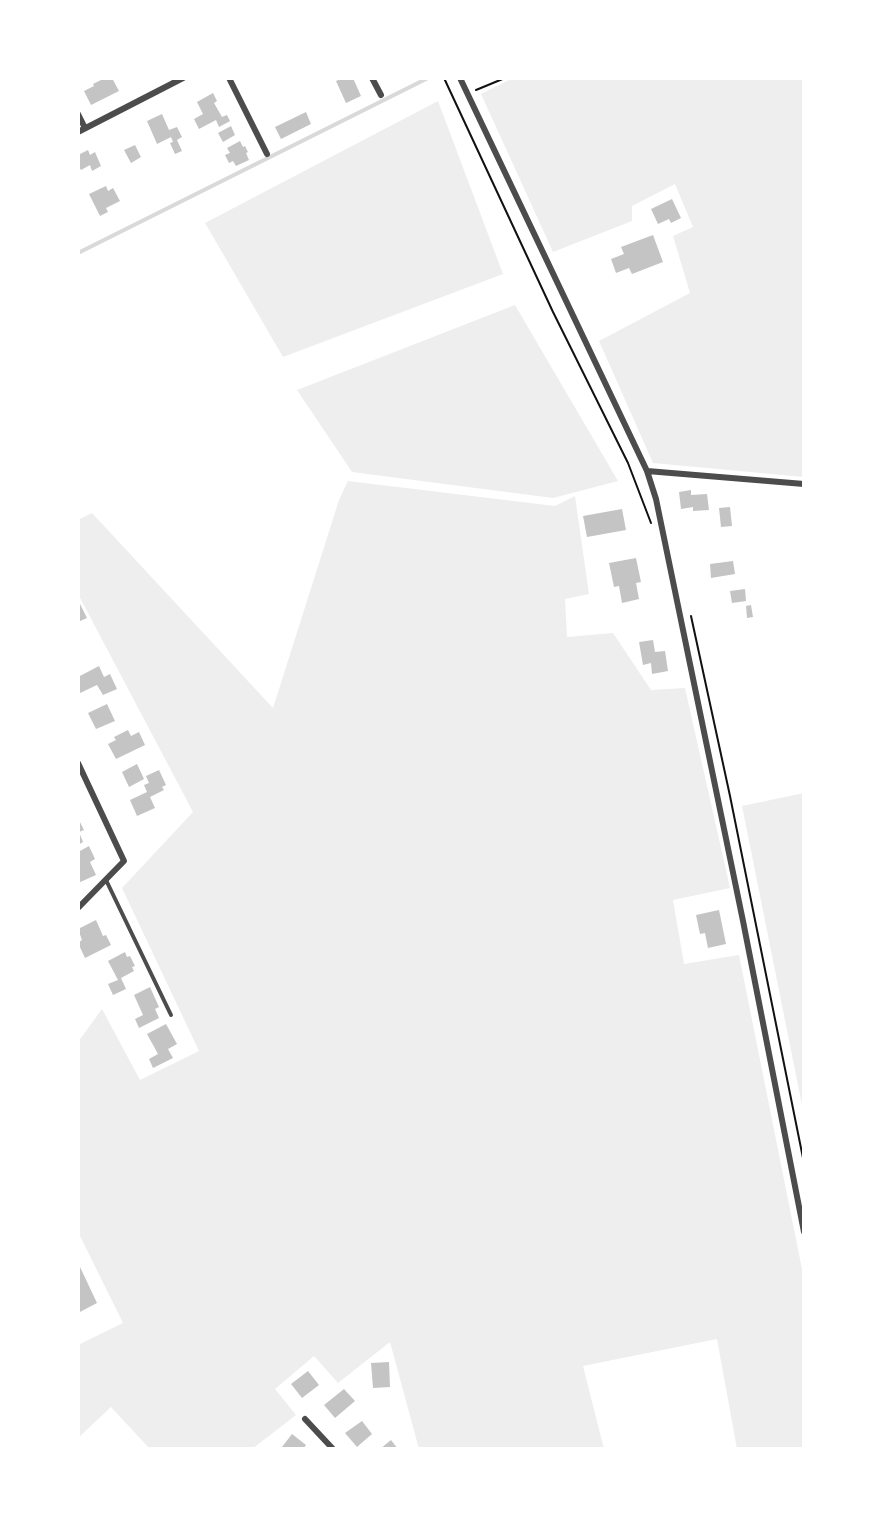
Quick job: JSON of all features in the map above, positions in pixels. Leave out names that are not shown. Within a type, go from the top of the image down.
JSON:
[{"type":"street","points":[[78,132],[183,78]]},
{"type":"street","points":[[229,78],[267,154]]},
{"type":"street","points":[[372,78],[381,95]]},
{"type":"street","points":[[460,78],[647,471],[656,499],[804,1232]]},
{"type":"street","points":[[78,114],[85,128]]},
{"type":"street","points":[[647,471],[804,484]]},
{"type":"street","points":[[78,763],[124,861],[78,908]]},
{"type":"street","points":[[304,1419],[333,1449]]},
{"type":"lane","points":[[106,880],[171,1015]]},
{"type":"path","points":[[444,78],[553,312],[628,463],[652,525]]},
{"type":"path","points":[[467,93],[505,78]]},
{"type":"path","points":[[690,614],[732,807],[804,1163]]},
{"type":"shaded area","points":[[513,78],[804,78],[804,477],[653,463],[599,341],[690,293],[673,236],[693,227],[675,184],[632,206],[632,221],[553,252],[481,94]]},
{"type":"shaded area","points":[[438,101],[503,274],[283,357],[205,223]]},
{"type":"shaded area","points":[[515,305],[618,481],[553,498],[352,472],[297,390]]},
{"type":"shaded area","points":[[348,481],[555,506],[575,496],[589,594],[565,599],[567,637],[613,633],[651,690],[685,688],[730,888],[673,900],[684,964],[739,955],[804,1279],[804,1449],[737,1449],[717,1339],[583,1366],[604,1449],[419,1449],[390,1342],[338,1383],[314,1356],[275,1389],[296,1415],[252,1449],[150,1449],[111,1407],[78,1438],[78,1345],[123,1323],[78,1236],[78,1042],[102,1009],[140,1080],[199,1051],[122,888],[193,812],[78,594],[78,520],[92,513],[273,708],[339,500]]},
{"type":"shaded area","points":[[804,793],[804,1115],[742,806]]},
{"type":"building","points":[[105,78],[112,78],[119,91],[91,105],[84,91]]},
{"type":"building","points":[[353,78],[361,96],[346,103],[336,81]]},
{"type":"building","points":[[213,93],[217,101],[214,103],[222,117],[227,115],[230,121],[219,127],[216,120],[199,129],[194,119],[203,114],[197,102]]},
{"type":"building","points":[[306,112],[311,124],[281,139],[275,127]]},
{"type":"building","points":[[162,114],[169,130],[177,127],[182,137],[177,140],[182,151],[175,154],[170,143],[173,142],[171,137],[157,144],[147,121]]},
{"type":"building","points":[[231,126],[235,135],[223,142],[218,133]]},
{"type":"building","points":[[240,141],[248,152],[246,153],[249,160],[236,166],[233,161],[229,163],[225,155],[230,153],[227,148]]},
{"type":"building","points":[[135,145],[141,157],[131,163],[124,150]]},
{"type":"building","points":[[88,150],[90,155],[95,152],[101,166],[92,171],[90,165],[81,170],[78,165],[78,155]]},
{"type":"building","points":[[106,186],[108,191],[113,188],[120,201],[106,208],[108,212],[100,216],[89,194]]},
{"type":"building","points":[[672,199],[681,218],[671,223],[669,219],[658,224],[651,209]]},
{"type":"building","points":[[653,235],[663,262],[632,274],[629,268],[616,273],[611,259],[624,254],[621,247]]},
{"type":"building","points":[[691,490],[691,495],[707,494],[709,510],[693,511],[693,507],[681,509],[679,492]]},
{"type":"building","points":[[730,507],[732,526],[721,527],[719,508]]},
{"type":"building","points":[[622,509],[626,530],[587,537],[583,516]]},
{"type":"building","points":[[636,558],[641,582],[636,583],[639,599],[622,603],[619,586],[614,587],[609,563]]},
{"type":"building","points":[[733,561],[735,574],[711,578],[710,564]]},
{"type":"building","points":[[745,589],[746,601],[732,603],[730,591]]},
{"type":"building","points":[[78,600],[87,618],[78,622]]},
{"type":"building","points":[[751,605],[753,617],[747,618],[746,606]]},
{"type":"building","points":[[653,640],[655,652],[665,651],[668,671],[652,674],[651,663],[643,665],[639,642]]},
{"type":"building","points":[[99,666],[104,677],[110,674],[117,689],[103,695],[97,685],[78,694],[78,677]]},
{"type":"building","points":[[107,704],[115,721],[96,729],[88,713]]},
{"type":"building","points":[[128,730],[131,736],[139,732],[145,745],[116,759],[108,744],[116,740],[114,737]]},
{"type":"building","points":[[137,764],[144,779],[129,787],[122,772]]},
{"type":"building","points":[[159,770],[166,785],[162,787],[164,790],[150,797],[155,808],[137,816],[130,800],[147,792],[144,785],[149,783],[146,776]]},
{"type":"building","points":[[78,818],[84,830],[79,832],[83,842],[78,845]]},
{"type":"building","points":[[89,846],[95,859],[90,862],[96,875],[78,883],[78,852]]},
{"type":"building","points":[[719,910],[726,944],[708,948],[705,933],[700,934],[696,915]]},
{"type":"building","points":[[96,920],[103,936],[106,935],[111,945],[85,958],[78,943],[82,940],[78,929]]},
{"type":"building","points":[[125,952],[135,966],[132,967],[134,971],[121,978],[126,989],[113,995],[108,984],[118,980],[108,961]]},
{"type":"building","points":[[150,987],[159,1007],[155,1009],[159,1018],[139,1028],[135,1019],[143,1015],[134,995]]},
{"type":"building","points":[[166,1024],[177,1044],[168,1049],[173,1058],[153,1068],[149,1059],[158,1054],[147,1034]]},
{"type":"building","points":[[80,1267],[97,1303],[78,1313],[78,1268]]},
{"type":"building","points":[[389,1362],[390,1387],[373,1388],[371,1363]]},
{"type":"building","points":[[308,1371],[319,1385],[302,1398],[291,1384]]},
{"type":"building","points":[[344,1389],[355,1401],[335,1418],[324,1405]]},
{"type":"building","points":[[362,1421],[372,1434],[357,1447],[345,1433]]},
{"type":"building","points":[[292,1434],[306,1445],[303,1449],[284,1449],[282,1447]]},
{"type":"building","points":[[391,1440],[398,1449],[380,1449]]},
{"type":"waterway","points":[[78,253],[428,78]]}]
